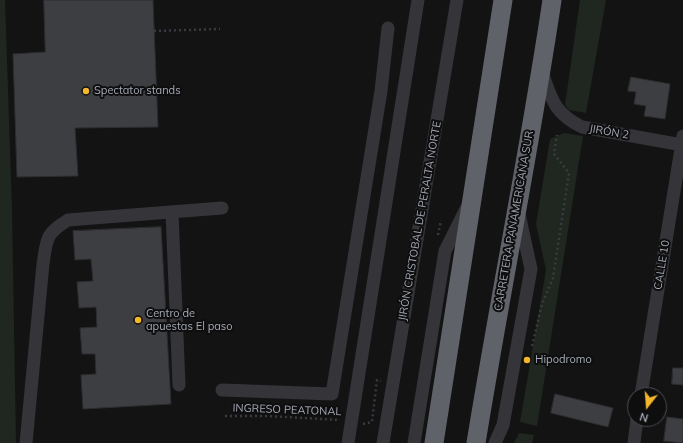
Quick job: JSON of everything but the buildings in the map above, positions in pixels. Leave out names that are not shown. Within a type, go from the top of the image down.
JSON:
[{"type":"highway","points":[[434,443],[503,0]]},
{"type":"highway","name":"CARRETERA PANAMERICANA SUR","points":[[476,443],[517,205],[542,72],[552,0]]},
{"type":"street","points":[[348,443],[353,398],[418,0]]},
{"type":"street","name":"JIRÓN CRISTOBAL DE PERALTA NORTE","points":[[382,443],[457,0]]},
{"type":"street","points":[[332,394],[386,57],[388,28]]},
{"type":"street","name":"JIRÓN 2","points":[[542,72],[555,106],[569,120],[582,127],[683,142]]},
{"type":"street","name":"CALLE 10","points":[[642,387],[683,142]]},
{"type":"street","points":[[368,174],[389,176]]},
{"type":"street","points":[[414,443],[445,251],[472,196]]},
{"type":"street","points":[[495,443],[503,425],[531,270],[517,205]]},
{"type":"street","points":[[26,443],[43,264],[48,236],[57,227],[68,220],[222,208]]},
{"type":"street","points":[[172,212],[179,385]]},
{"type":"street","points":[[337,359],[359,363]]},
{"type":"street","points":[[222,390],[332,394],[353,398]]},
{"type":"street","points":[[634,443],[637,427]]},
{"type":"path","points":[[154,31],[220,29]]},
{"type":"path","points":[[531,347],[542,304],[553,278],[570,173],[554,154],[557,135]]},
{"type":"path","name":"INGRESO PEATONAL","points":[[224,416],[267,416],[350,420]]},
{"type":"shaded area","points":[[0,0],[5,0],[12,209],[16,443],[0,443]]},
{"type":"shaded area","points":[[580,0],[606,0],[586,113],[569,110],[565,105]]},
{"type":"shaded area","points":[[564,133],[583,136],[537,426],[520,422],[546,270],[536,224],[550,139]]},
{"type":"shaded area","points":[[519,433],[534,435],[532,443],[514,443]]},
{"type":"place","name":"Spectator stands","points":[[86,91]]},
{"type":"place","name":"Centro de apuestas El paso","points":[[138,320]]},
{"type":"place","name":"Hipodromo","points":[[527,360]]}]
